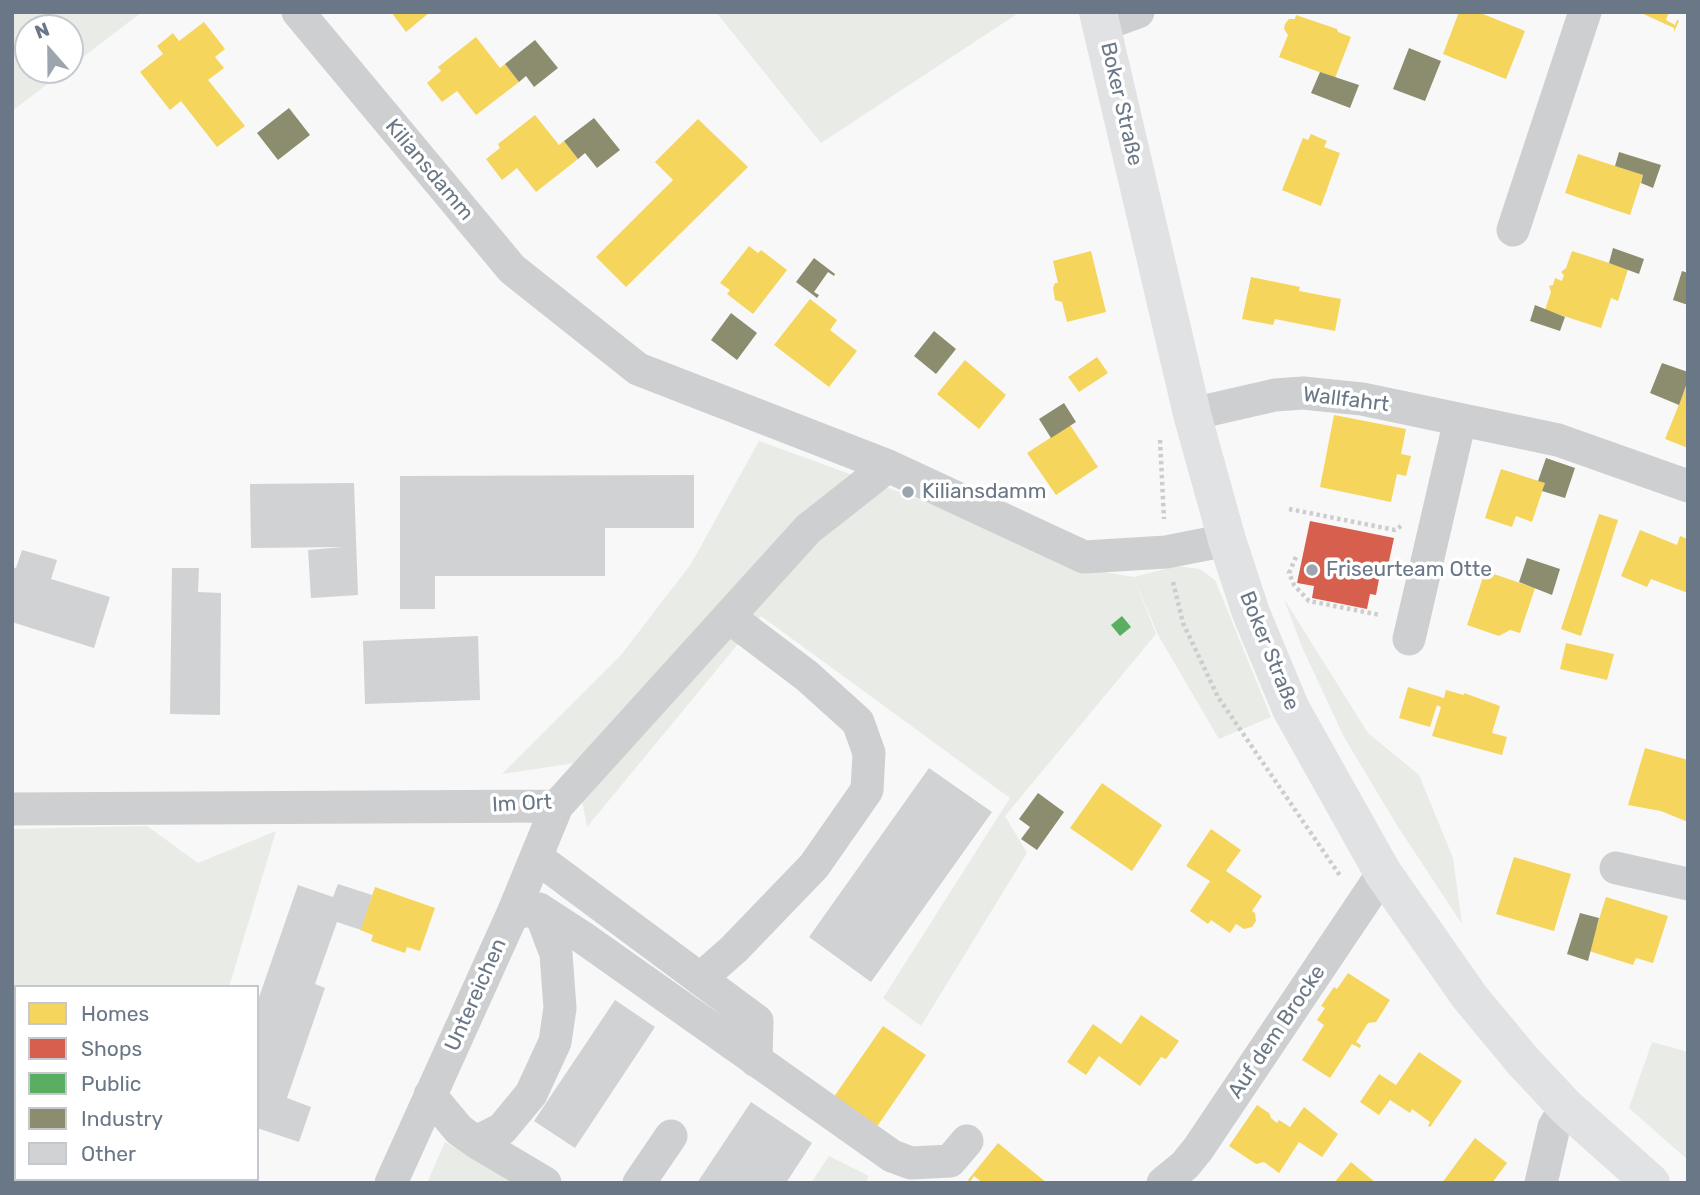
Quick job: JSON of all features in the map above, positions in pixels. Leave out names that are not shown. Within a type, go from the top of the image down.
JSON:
[{"type":"main road","name":"Boker Straße","points":[[1100,19],[1176,423],[1227,540],[1251,613],[1291,709],[1383,873],[1469,996],[1522,1060],[1566,1107],[1651,1183]]},
{"type":"street","name":"Kiliansdamm","points":[[298,12],[512,269],[638,369],[888,466],[1084,557],[1166,552],[1227,540]]},
{"type":"street","points":[[1100,19],[1138,12]]},
{"type":"street","points":[[1513,230],[1576,14]]},
{"type":"street","name":"Wallfahrt","points":[[1176,423],[1275,395],[1303,393],[1362,399],[1558,440],[1688,486]]},
{"type":"street","points":[[1411,631],[1460,420]]},
{"type":"street","name":"Im Ort","points":[[12,809],[557,806],[808,529],[888,466]]},
{"type":"street","points":[[700,979],[734,949],[814,866],[867,790],[869,753],[858,722],[807,676],[729,617]]},
{"type":"street","name":"Untereichen","points":[[391,1183],[430,1095],[526,911],[536,857],[557,806]]},
{"type":"street","points":[[536,857],[757,1021],[756,1061]]},
{"type":"street","points":[[1616,868],[1688,884]]},
{"type":"street","name":"Auf dem Brocke","points":[[1163,1183],[1185,1165],[1198,1149],[1383,873]]},
{"type":"street","points":[[526,911],[582,937],[892,1156],[911,1163],[950,1161],[967,1141]]},
{"type":"street","points":[[476,1142],[502,1129],[531,1094],[555,1042],[560,1008],[556,954],[526,911]]},
{"type":"street","points":[[430,1095],[459,1130],[545,1183]]},
{"type":"street","points":[[1541,1183],[1554,1127],[1566,1107]]},
{"type":"street","points":[[639,1183],[671,1136]]},
{"type":"path","points":[[1166,552],[1176,423]]},
{"type":"path","points":[[1289,509],[1395,530],[1405,523],[1435,529]]},
{"type":"path","points":[[1296,557],[1289,573],[1294,585],[1309,601],[1411,631]]},
{"type":"shaded area","points":[[12,12],[142,12],[84,56],[84,14],[14,14],[14,84],[48,84],[12,111]]},
{"type":"shaded area","points":[[716,12],[1020,12],[821,143]]},
{"type":"shaded area","points":[[759,441],[916,498],[1091,570],[1134,577],[1176,566],[1200,569],[1215,580],[1271,717],[1219,739],[1158,635],[1134,578],[1156,634],[1005,816],[1027,853],[921,1026],[883,998],[1010,798],[761,616],[587,827],[575,763],[502,774],[621,655],[691,564]]},
{"type":"shaded area","points":[[1284,599],[1368,733],[1419,775],[1453,858],[1462,924],[1398,827],[1344,737],[1302,647]]},
{"type":"shaded area","points":[[147,826],[198,863],[276,831],[230,985],[14,985],[14,1181],[194,1183],[12,1183],[12,829]]},
{"type":"shaded area","points":[[1652,1042],[1688,1052],[1688,1160],[1629,1108]]},
{"type":"shaded area","points":[[445,1142],[513,1183],[427,1183]]},
{"type":"shaded area","points":[[829,1156],[869,1176],[865,1183],[811,1183]]},
{"type":"building: Homes","points":[[391,12],[430,12],[406,32]]},
{"type":"building: Homes","points":[[1459,12],[1478,12],[1525,31],[1506,79],[1443,54]]},
{"type":"building: Homes","points":[[1639,12],[1669,12],[1666,20],[1675,25],[1677,20],[1679,21],[1674,32],[1674,28]]},
{"type":"building: Homes","points":[[1296,15],[1337,29],[1338,32],[1351,37],[1335,78],[1279,57],[1288,35],[1284,29],[1285,24],[1289,19],[1295,19]]},
{"type":"building: Homes","points":[[204,22],[225,49],[215,57],[224,68],[208,80],[245,126],[217,147],[181,101],[170,110],[140,72],[163,54],[157,46],[173,33],[179,41]]},
{"type":"building: Homes","points":[[476,37],[500,68],[505,64],[519,82],[476,115],[457,91],[442,102],[427,83],[441,71],[438,67]]},
{"type":"building: Homes","points":[[535,115],[559,145],[564,141],[578,159],[536,192],[517,168],[502,180],[486,159],[500,148],[498,144]]},
{"type":"building: Homes","points":[[698,119],[748,167],[626,287],[596,257],[673,180],[655,162]]},
{"type":"building: Homes","points":[[1311,134],[1327,141],[1324,147],[1340,153],[1321,206],[1282,190],[1303,138],[1308,140]]},
{"type":"building: Homes","points":[[1578,154],[1643,175],[1630,215],[1565,193]]},
{"type":"building: Homes","points":[[749,246],[758,253],[761,250],[787,270],[753,314],[727,294],[730,290],[720,283]]},
{"type":"building: Homes","points":[[1091,251],[1106,312],[1067,322],[1062,302],[1055,300],[1053,288],[1055,283],[1058,283],[1053,261]]},
{"type":"building: Homes","points":[[1572,251],[1628,269],[1618,301],[1611,298],[1601,328],[1545,310],[1551,292],[1549,286],[1553,285],[1555,278],[1562,281],[1564,275],[1561,272],[1566,268]]},
{"type":"building: Homes","points":[[1251,277],[1300,287],[1299,291],[1341,299],[1335,331],[1275,319],[1273,325],[1242,319]]},
{"type":"building: Homes","points":[[810,299],[837,320],[830,330],[857,351],[829,387],[774,345]]},
{"type":"building: Homes","points":[[1097,357],[1108,373],[1079,392],[1068,377]]},
{"type":"building: Homes","points":[[965,360],[1006,395],[979,429],[937,394]]},
{"type":"building: Homes","points":[[1688,382],[1688,448],[1665,439]]},
{"type":"building: Homes","points":[[1334,415],[1406,429],[1401,454],[1411,456],[1406,476],[1397,474],[1391,502],[1320,487]]},
{"type":"building: Homes","points":[[1070,425],[1098,467],[1056,495],[1027,453]]},
{"type":"building: Homes","points":[[1501,469],[1545,483],[1532,522],[1516,516],[1512,527],[1485,518]]},
{"type":"building: Homes","points":[[1599,514],[1618,520],[1581,636],[1561,629]]},
{"type":"building: Homes","points":[[1640,530],[1677,545],[1680,536],[1688,539],[1688,593],[1651,579],[1647,587],[1621,576]]},
{"type":"building: Homes","points":[[1485,571],[1535,588],[1520,633],[1510,630],[1499,636],[1467,625]]},
{"type":"building: Homes","points":[[1566,643],[1614,654],[1607,680],[1560,669]]},
{"type":"building: Homes","points":[[1408,687],[1444,698],[1446,690],[1464,693],[1500,706],[1492,733],[1507,737],[1502,755],[1432,736],[1441,707],[1437,705],[1430,727],[1399,718]]},
{"type":"building: Homes","points":[[1645,748],[1688,760],[1688,822],[1661,811],[1628,805]]},
{"type":"building: Homes","points":[[1102,783],[1162,825],[1132,871],[1070,828]]},
{"type":"building: Homes","points":[[1211,829],[1241,850],[1226,871],[1262,896],[1252,911],[1256,921],[1252,927],[1244,929],[1236,924],[1230,933],[1211,920],[1208,924],[1190,911],[1210,881],[1186,866]]},
{"type":"building: Homes","points":[[1514,857],[1571,874],[1554,931],[1496,914]]},
{"type":"building: Homes","points":[[375,887],[435,908],[420,951],[407,947],[405,953],[371,941],[373,935],[360,930]]},
{"type":"building: Homes","points":[[1606,897],[1668,916],[1653,963],[1636,958],[1633,965],[1589,951]]},
{"type":"building: Homes","points":[[1348,973],[1390,1000],[1376,1022],[1368,1023],[1356,1042],[1361,1045],[1360,1048],[1352,1044],[1330,1078],[1302,1060],[1324,1025],[1317,1020],[1325,1008],[1321,1006]]},
{"type":"building: Homes","points":[[1141,1015],[1179,1041],[1166,1059],[1161,1057],[1140,1086],[1099,1056],[1086,1075],[1067,1062],[1093,1024],[1121,1044]]},
{"type":"building: Homes","points":[[883,1026],[926,1055],[874,1131],[831,1101]]},
{"type":"building: Homes","points":[[1419,1052],[1462,1081],[1430,1127],[1430,1122],[1412,1109],[1410,1113],[1390,1100],[1379,1115],[1360,1102],[1379,1074],[1396,1085]]},
{"type":"building: Homes","points":[[1257,1105],[1277,1123],[1279,1120],[1290,1127],[1304,1107],[1338,1134],[1322,1157],[1299,1142],[1279,1173],[1264,1162],[1256,1164],[1229,1146]]},
{"type":"building: Homes","points":[[1475,1138],[1507,1163],[1492,1183],[1442,1183]]},
{"type":"building: Homes","points":[[998,1143],[1047,1183],[983,1183],[974,1176],[970,1182],[968,1180]]},
{"type":"building: Homes","points":[[1351,1162],[1376,1183],[1334,1183]]},
{"type":"building: Shops","points":[[1310,521],[1394,538],[1386,575],[1380,574],[1376,595],[1370,594],[1367,609],[1312,598],[1314,586],[1297,583]]},
{"type":"building: Public","points":[[1122,616],[1131,627],[1120,636],[1111,625]]},
{"type":"building: Industry","points":[[535,40],[558,68],[534,87],[526,76],[519,82],[505,64]]},
{"type":"building: Industry","points":[[1409,48],[1441,61],[1425,101],[1393,89]]},
{"type":"building: Industry","points":[[1320,72],[1359,85],[1350,108],[1311,93]]},
{"type":"building: Industry","points":[[289,108],[310,135],[278,160],[257,133]]},
{"type":"building: Industry","points":[[594,118],[620,150],[597,168],[585,153],[578,159],[564,141]]},
{"type":"building: Industry","points":[[1619,152],[1661,165],[1653,188],[1641,183],[1643,175],[1615,166]]},
{"type":"building: Industry","points":[[1613,248],[1644,259],[1639,274],[1609,263]]},
{"type":"building: Industry","points":[[814,258],[835,274],[834,276],[828,272],[814,292],[819,295],[817,298],[796,282]]},
{"type":"building: Industry","points":[[1682,271],[1688,273],[1688,305],[1673,300]]},
{"type":"building: Industry","points":[[1535,305],[1565,317],[1560,331],[1530,321]]},
{"type":"building: Industry","points":[[731,313],[757,333],[737,360],[711,340]]},
{"type":"building: Industry","points":[[934,331],[956,349],[936,374],[914,356]]},
{"type":"building: Industry","points":[[1662,363],[1688,372],[1688,387],[1686,386],[1679,405],[1650,393]]},
{"type":"building: Industry","points":[[1064,403],[1076,422],[1051,438],[1039,419]]},
{"type":"building: Industry","points":[[1546,458],[1575,468],[1565,498],[1542,491],[1545,483],[1538,481]]},
{"type":"building: Industry","points":[[1527,558],[1560,569],[1552,595],[1519,582]]},
{"type":"building: Industry","points":[[1038,793],[1064,812],[1037,850],[1021,839],[1030,827],[1019,819]]},
{"type":"building: Industry","points":[[1580,913],[1599,918],[1588,961],[1567,954]]},
{"type":"building: Other","points":[[694,475],[694,528],[605,528],[605,576],[435,576],[435,609],[400,609],[400,476]]},
{"type":"building: Other","points":[[354,483],[358,595],[311,598],[308,550],[343,547],[251,548],[250,484]]},
{"type":"building: Other","points":[[22,550],[57,560],[51,579],[110,597],[94,648],[12,622],[12,567],[16,568]]},
{"type":"building: Other","points":[[172,568],[199,568],[198,592],[221,593],[220,715],[170,714]]},
{"type":"building: Other","points":[[478,636],[480,700],[365,704],[363,641]]},
{"type":"building: Other","points":[[929,768],[992,812],[871,982],[809,937]]},
{"type":"building: Other","points":[[338,884],[372,895],[361,930],[337,922],[315,984],[325,988],[287,1098],[311,1107],[299,1142],[259,1129],[259,997],[298,885],[333,897]]},
{"type":"building: Other","points":[[615,1000],[655,1027],[575,1148],[534,1121]]},
{"type":"building: Other","points":[[751,1102],[812,1143],[786,1183],[697,1183]]},
{"type":"place","name":"Kiliansdamm","points":[[908,492]]},
{"type":"place","name":"Friseurteam Otte","points":[[1312,570]]}]
